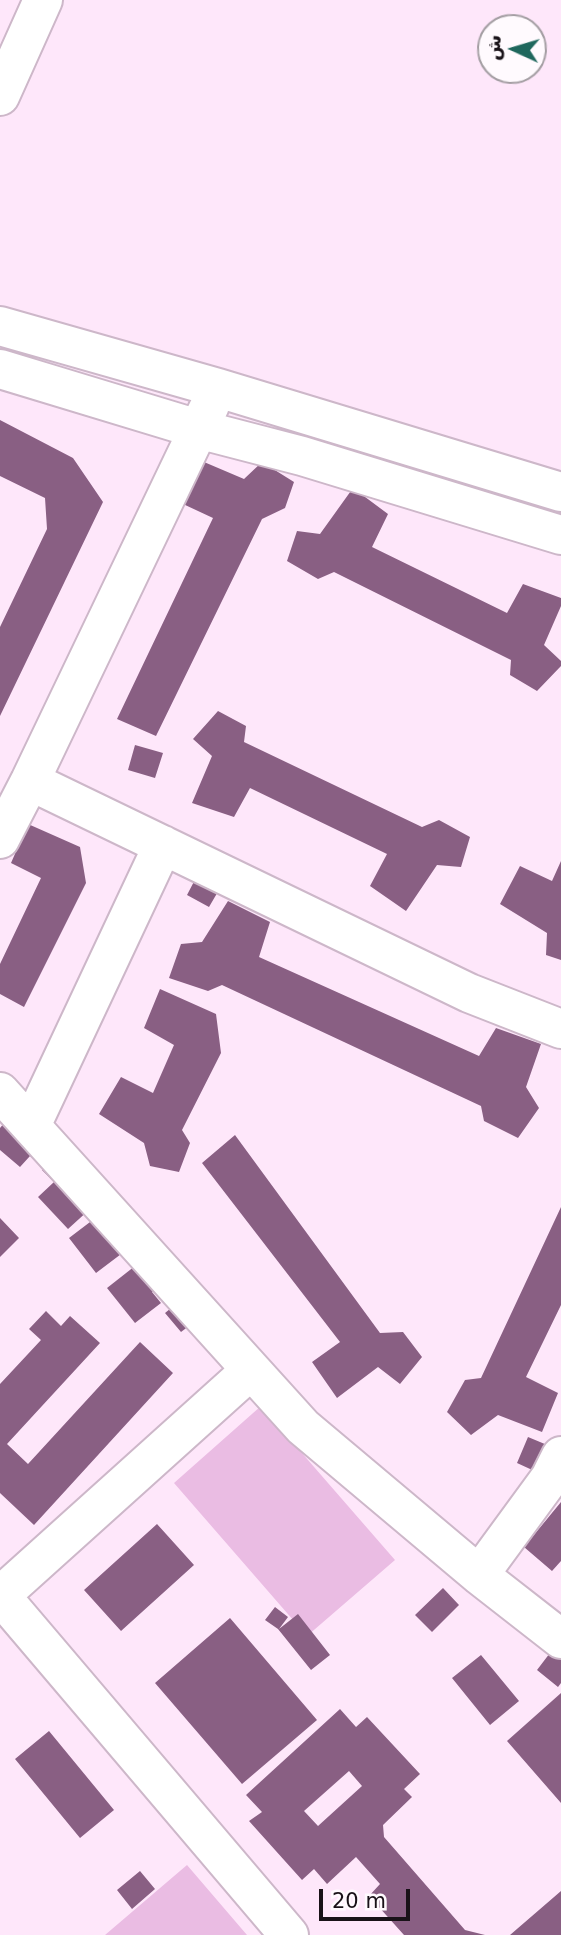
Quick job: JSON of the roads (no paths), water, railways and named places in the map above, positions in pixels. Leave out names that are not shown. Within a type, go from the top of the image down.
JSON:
[{"type":"street","points":[[0,96],[7,60],[43,0]]},
{"type":"street","points":[[0,326],[218,388],[561,492]]},
{"type":"street","points":[[0,369],[198,429],[302,456],[561,535]]},
{"type":"street","points":[[0,839],[218,388]]},
{"type":"street","points":[[30,781],[469,993],[561,1030]]},
{"type":"street","points":[[31,1126],[163,845]]},
{"type":"street","points":[[0,1092],[303,1427],[479,1575],[561,1639]]},
{"type":"street","points":[[251,1370],[0,1596],[289,1935]]},
{"type":"street","points":[[479,1575],[550,1478],[561,1456]]}]
